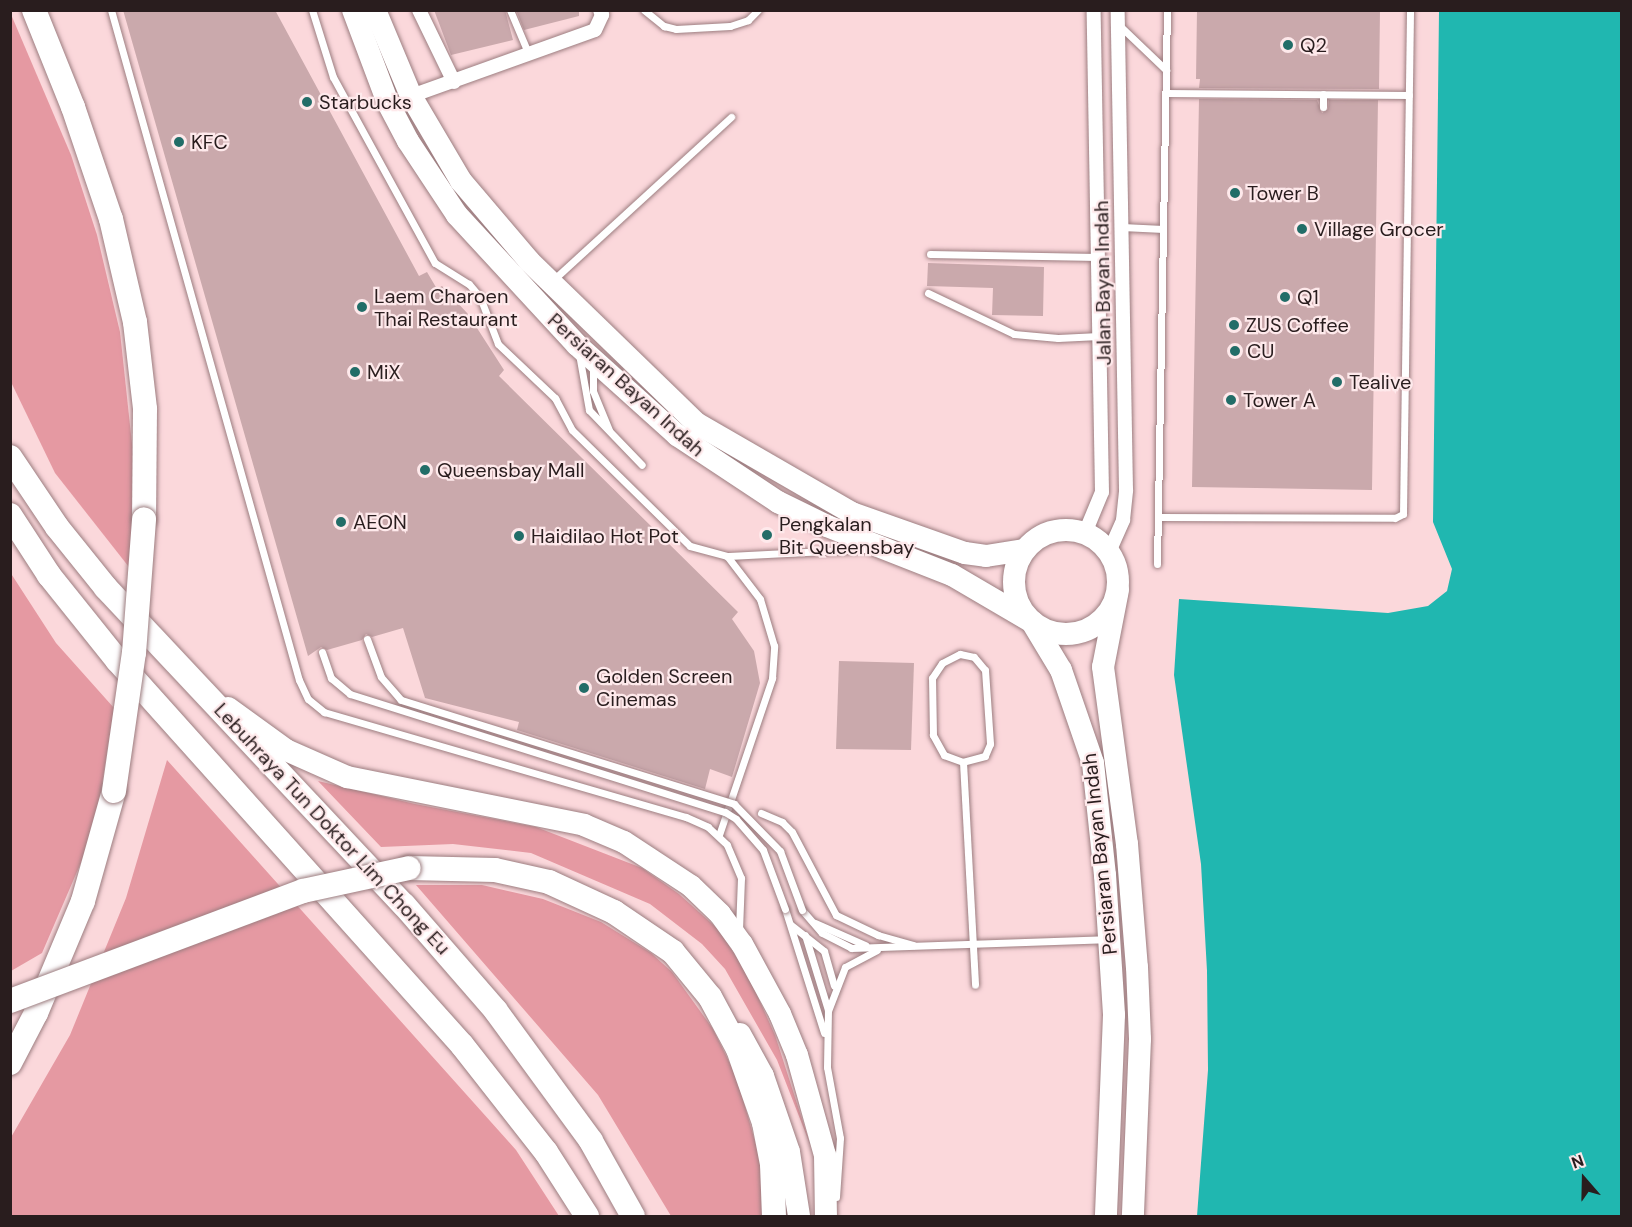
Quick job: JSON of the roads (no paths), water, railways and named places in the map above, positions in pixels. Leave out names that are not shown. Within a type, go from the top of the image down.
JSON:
[{"type":"highway","points":[[10,1063],[40,1003],[83,901],[114,792],[134,653],[144,519],[145,409],[135,322],[111,219],[73,106],[36,12]]},
{"type":"highway","name":"Lebuhraya Tun Doktor Lim Chong Eu","points":[[10,457],[57,527],[106,588],[404,905],[496,1011],[591,1141],[633,1216]]},
{"type":"highway","points":[[10,515],[49,575],[117,660],[462,1045],[546,1152],[587,1216]]},
{"type":"highway","points":[[10,1001],[292,894],[345,879],[409,868],[495,870],[549,882],[634,923],[673,952],[693,974],[724,1018],[764,1123],[772,1164],[774,1216]]},
{"type":"main road","name":"Persiaran Bayan Indah","points":[[353,10],[388,103],[408,141],[457,215],[585,352],[710,460],[778,502],[880,548],[952,575],[1032,622],[1061,670],[1093,763],[1111,939],[1114,1101],[1106,1216]]},
{"type":"main road","name":"Persiaran Bayan Indah","points":[[375,10],[411,96],[461,181],[550,282],[696,423],[763,465],[852,513],[965,552],[986,556],[1024,550]]},
{"type":"main road","points":[[1052,531],[1085,533],[1109,552],[1115,564],[1118,590],[1104,618],[1091,628],[1061,634],[1032,622],[1022,610],[1014,588],[1016,564],[1024,550],[1052,531]]},
{"type":"main road","name":"Persiaran Bayan Indah","points":[[1118,590],[1103,667],[1127,844],[1137,967],[1140,1049],[1133,1216]]},
{"type":"main road","points":[[207,694],[286,750],[347,777],[536,813],[584,825],[624,842],[691,886],[738,938],[780,1014],[812,1102],[827,1173],[828,1216]]},
{"type":"main road","points":[[693,974],[727,1014],[763,1076],[789,1152],[799,1216]]},
{"type":"street","points":[[419,10],[454,82]]},
{"type":"street","points":[[411,96],[595,30],[602,15],[600,10]]},
{"type":"street","name":"Jalan Bayan Indah","points":[[1085,533],[1102,492],[1094,10]]},
{"type":"street","name":"Jalan Bayan Indah","points":[[1109,552],[1119,535],[1126,505],[1118,17]]},
{"type":"lane","points":[[111,10],[299,680],[308,699],[324,712],[686,817],[719,835],[741,878],[743,897],[738,938]]},
{"type":"lane","points":[[312,10],[333,77],[435,263],[469,284],[480,297],[498,344],[555,398],[572,430],[690,546],[727,556],[880,548]]},
{"type":"lane","points":[[510,10],[529,55]]},
{"type":"lane","points":[[644,10],[664,26],[676,29],[730,26],[748,20],[758,10]]},
{"type":"lane","points":[[1157,564],[1167,10]]},
{"type":"lane","points":[[1158,517],[1395,518],[1403,514],[1410,10]]},
{"type":"lane","points":[[1118,17],[1166,70]]},
{"type":"lane","points":[[1166,93],[1409,95]]},
{"type":"lane","points":[[1323,94],[1323,107]]},
{"type":"lane","points":[[550,282],[732,117]]},
{"type":"lane","points":[[1122,227],[1163,229]]},
{"type":"lane","points":[[930,254],[1097,257]]},
{"type":"lane","points":[[928,293],[1014,333],[1058,338],[1099,336]]},
{"type":"lane","points":[[585,352],[593,391],[610,433]]},
{"type":"lane","points":[[585,352],[586,402],[610,433],[642,465]]},
{"type":"lane","points":[[719,835],[772,678],[774,646],[760,599],[727,556]]},
{"type":"lane","points":[[367,639],[381,677],[401,700],[734,804],[780,851],[802,910],[811,921],[842,945],[882,949],[1111,939]]},
{"type":"lane","points":[[322,652],[331,678],[350,694],[724,812],[736,819],[763,850],[791,925],[825,1039],[840,1138],[838,1182],[828,1216]]},
{"type":"lane","points":[[960,654],[974,657],[985,670],[990,744],[985,756],[963,762],[944,755],[933,735],[932,678],[942,663],[960,654]]},
{"type":"lane","points":[[963,762],[975,985]]},
{"type":"lane","points":[[761,813],[782,822],[792,832],[836,915],[878,935],[919,947]]},
{"type":"lane","points":[[791,925],[824,951],[834,986]]},
{"type":"lane","points":[[805,935],[828,1011]]},
{"type":"lane","points":[[825,1039],[834,986],[845,967],[882,949]]},
{"type":"water","points":[[1439,11],[1621,11],[1621,1216],[1197,1216],[1208,1070],[1207,971],[1201,864],[1174,675],[1179,599],[1388,613],[1428,606],[1447,591],[1452,569],[1433,522]]},
{"type":"place","name":"Q2","points":[[1288,45]]},
{"type":"place","name":"Starbucks","points":[[307,102]]},
{"type":"place","name":"KFC","points":[[179,142]]},
{"type":"place","name":"Tower B","points":[[1235,193]]},
{"type":"place","name":"Village Grocer","points":[[1302,229]]},
{"type":"place","name":"Q1","points":[[1285,297]]},
{"type":"place","name":"Laem Charoen Thai Restaurant","points":[[362,307]]},
{"type":"place","name":"ZUS Coffee","points":[[1234,325]]},
{"type":"place","name":"CU","points":[[1235,351]]},
{"type":"place","name":"MiX","points":[[355,372]]},
{"type":"place","name":"Tealive","points":[[1337,382]]},
{"type":"place","name":"Tower A","points":[[1231,400]]},
{"type":"place","name":"Queensbay Mall","points":[[425,470]]},
{"type":"place","name":"AEON","points":[[341,522]]},
{"type":"place","name":"Pengkalan Bit Queensbay","points":[[767,535]]},
{"type":"place","name":"Haidilao Hot Pot","points":[[519,536]]},
{"type":"place","name":"Golden Screen Cinemas","points":[[584,688]]}]
